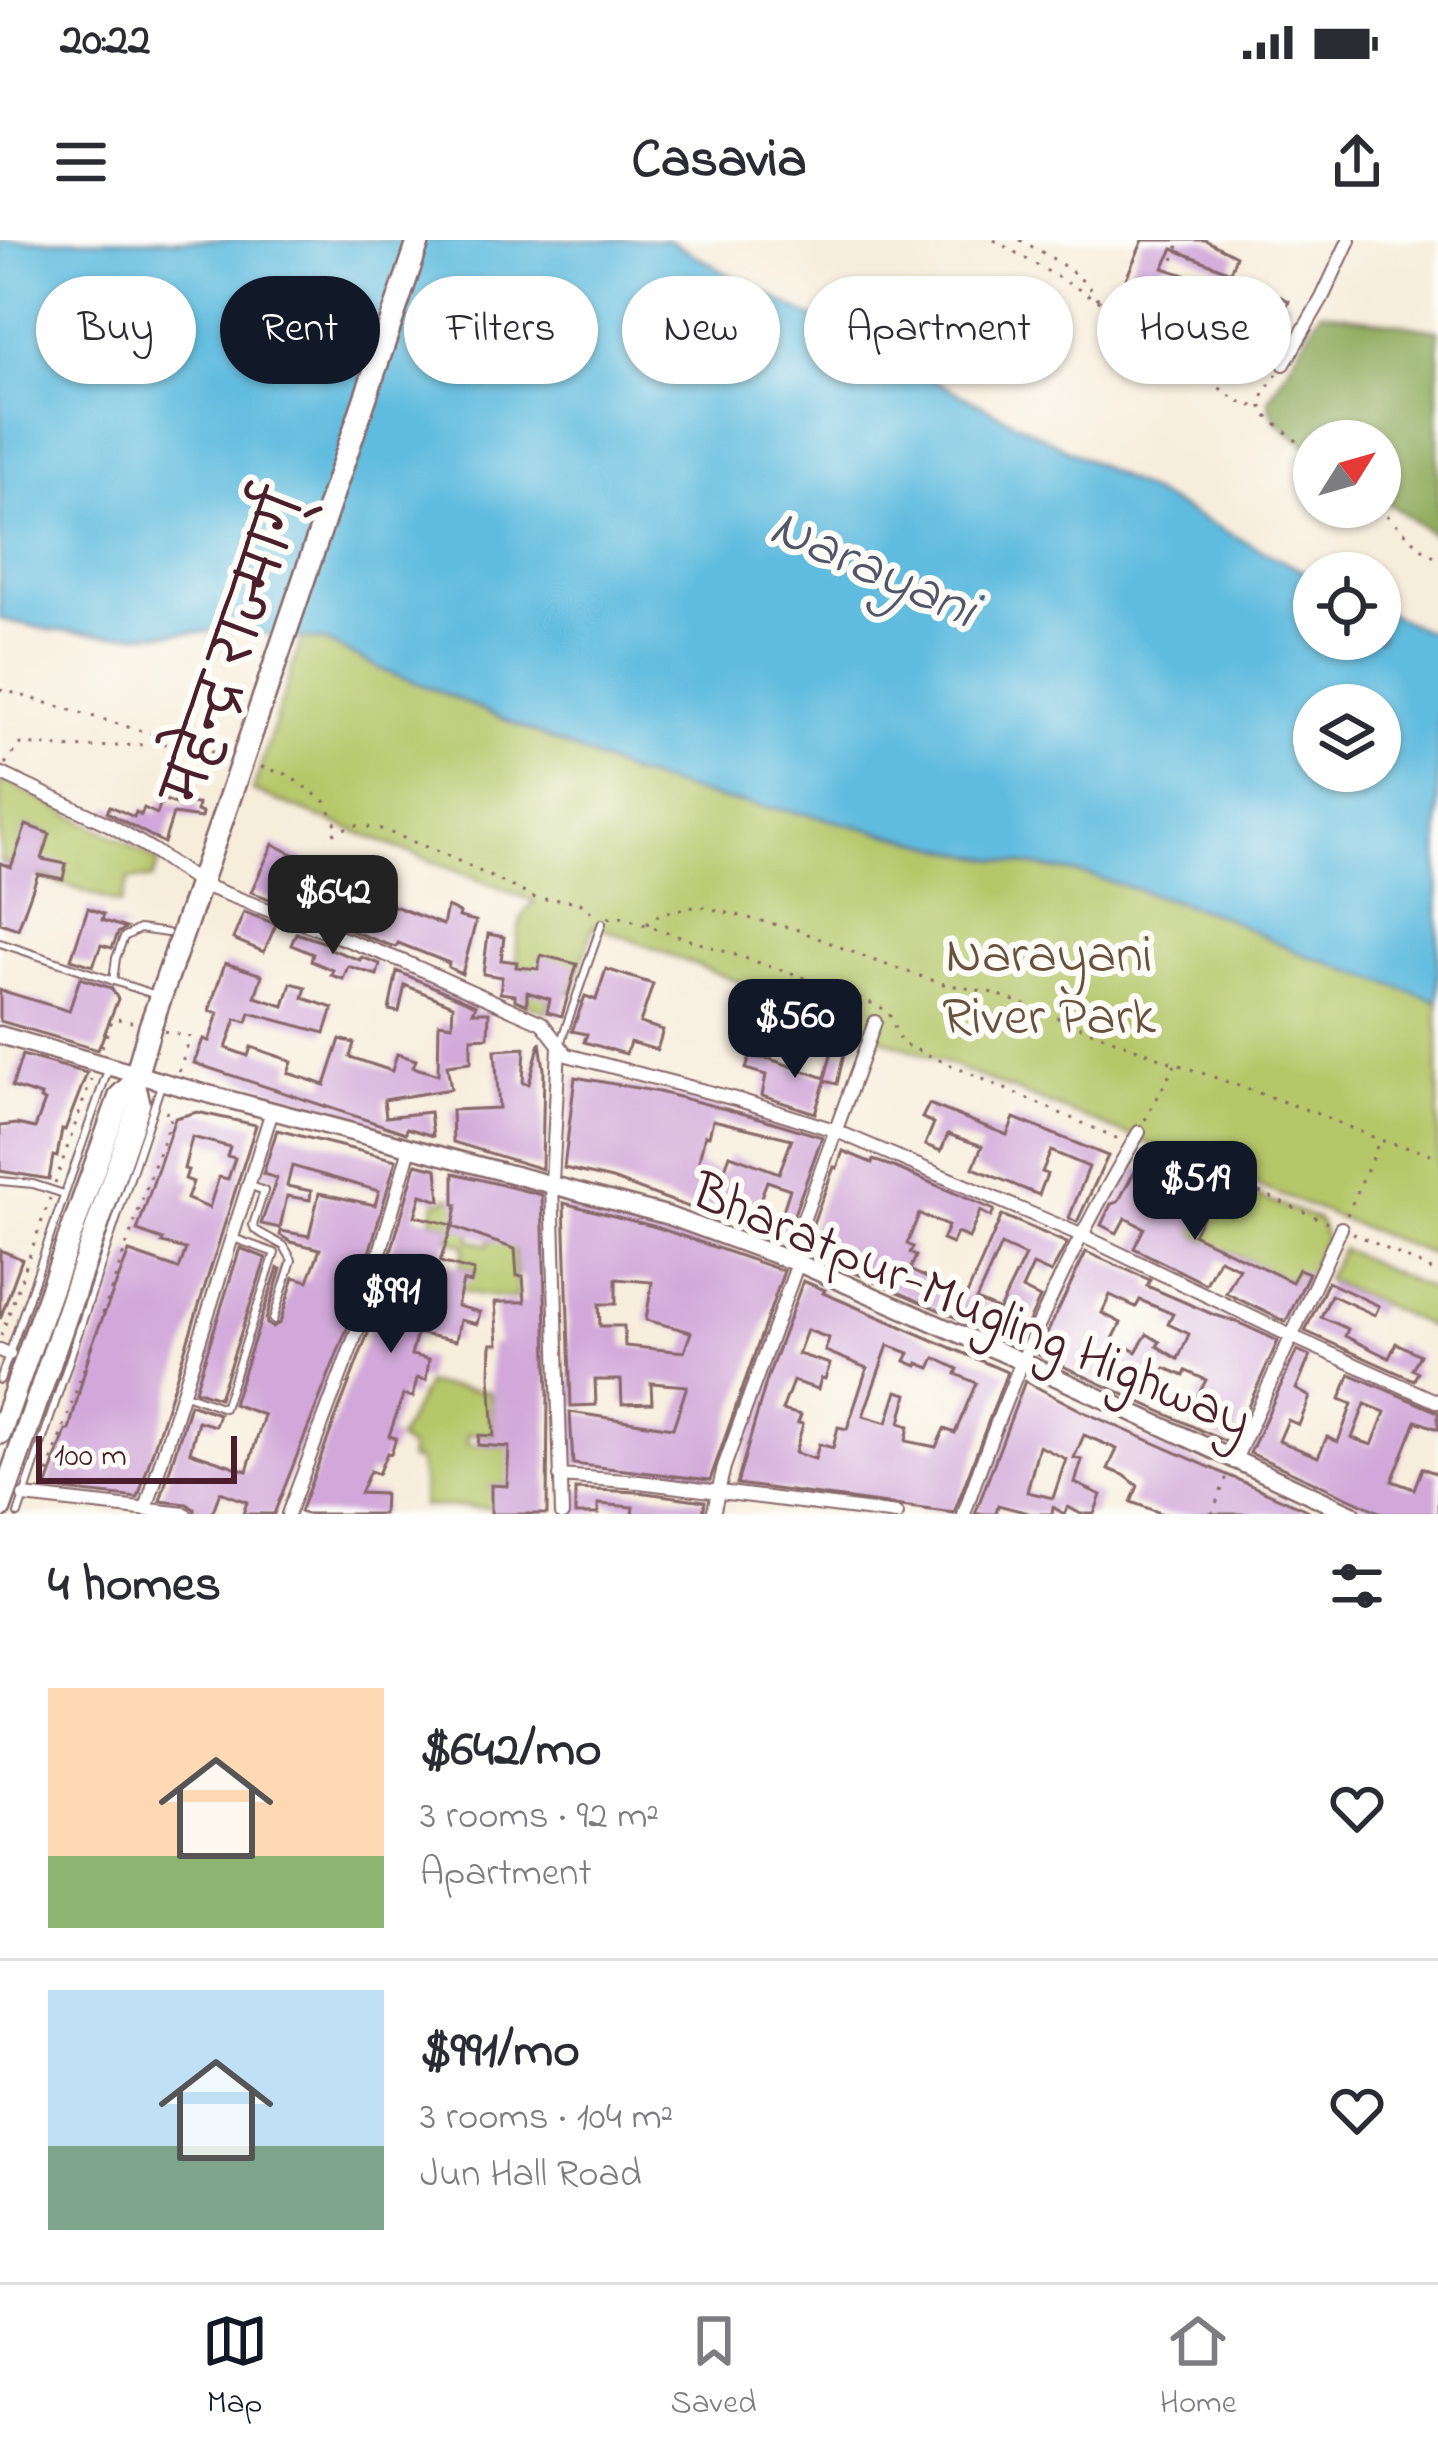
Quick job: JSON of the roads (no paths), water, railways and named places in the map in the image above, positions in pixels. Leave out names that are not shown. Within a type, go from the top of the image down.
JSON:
[{"type":"highway","name":"महेन्द्र राज्मार्ग्","points":[[0,1432],[120,1096],[135,1079],[419,240]]},
{"type":"highway","name":"महेन्द्र राज्मार्ग्","points":[[0,1508],[134,1122],[139,1103],[135,1079]]},
{"type":"main road","name":"Bharatpur-Mugling Highway","points":[[0,1035],[110,1066],[135,1079],[162,1081],[666,1214],[793,1261],[1352,1514]]},
{"type":"street","points":[[1291,352],[1349,240]]},
{"type":"street","points":[[0,772],[110,825],[200,884],[453,982],[542,1023],[567,1055],[834,1130],[1081,1235],[1438,1402]]},
{"type":"street","points":[[713,1514],[724,1467],[834,1130],[875,1022]]},
{"type":"street","points":[[559,1047],[552,1183],[562,1514]]},
{"type":"street","points":[[146,1509],[272,1111]]},
{"type":"street","points":[[964,1514],[1023,1362],[1081,1235],[1135,1138]]},
{"type":"street","points":[[288,1514],[358,1329],[410,1148]]},
{"type":"street","points":[[1234,1462],[1341,1228]]},
{"type":"street","points":[[560,1476],[897,1514]]},
{"type":"street","points":[[24,1496],[185,1514]]},
{"type":"lane","points":[[559,1047],[602,923]]},
{"type":"lane","points":[[113,981],[124,937],[139,928],[167,933]]},
{"type":"lane","points":[[0,943],[160,996]]},
{"type":"lane","points":[[0,1380],[4,1352],[110,1066]]},
{"type":"lane","points":[[18,1514],[162,1081]]},
{"type":"lane","points":[[0,1181],[33,1184],[64,1194]]},
{"type":"lane","points":[[249,1185],[264,1191],[255,1230],[284,1246],[292,1260],[273,1320]]},
{"type":"lane","points":[[182,1393],[224,1408],[251,1329],[275,1253],[233,1238]]},
{"type":"water","name":"Narayani","points":[[0,240],[668,240],[732,276],[622,276],[622,384],[780,384],[780,301],[804,313],[804,384],[941,384],[1293,566],[1293,660],[1401,660],[1401,619],[1438,636],[1438,1001],[1300,953],[1217,914],[1088,875],[976,856],[812,815],[724,800],[631,774],[387,672],[325,641],[239,631],[110,635],[49,630],[0,619]]},
{"type":"park label","name":"Narayani River Park","points":[[1049,984]]}]
